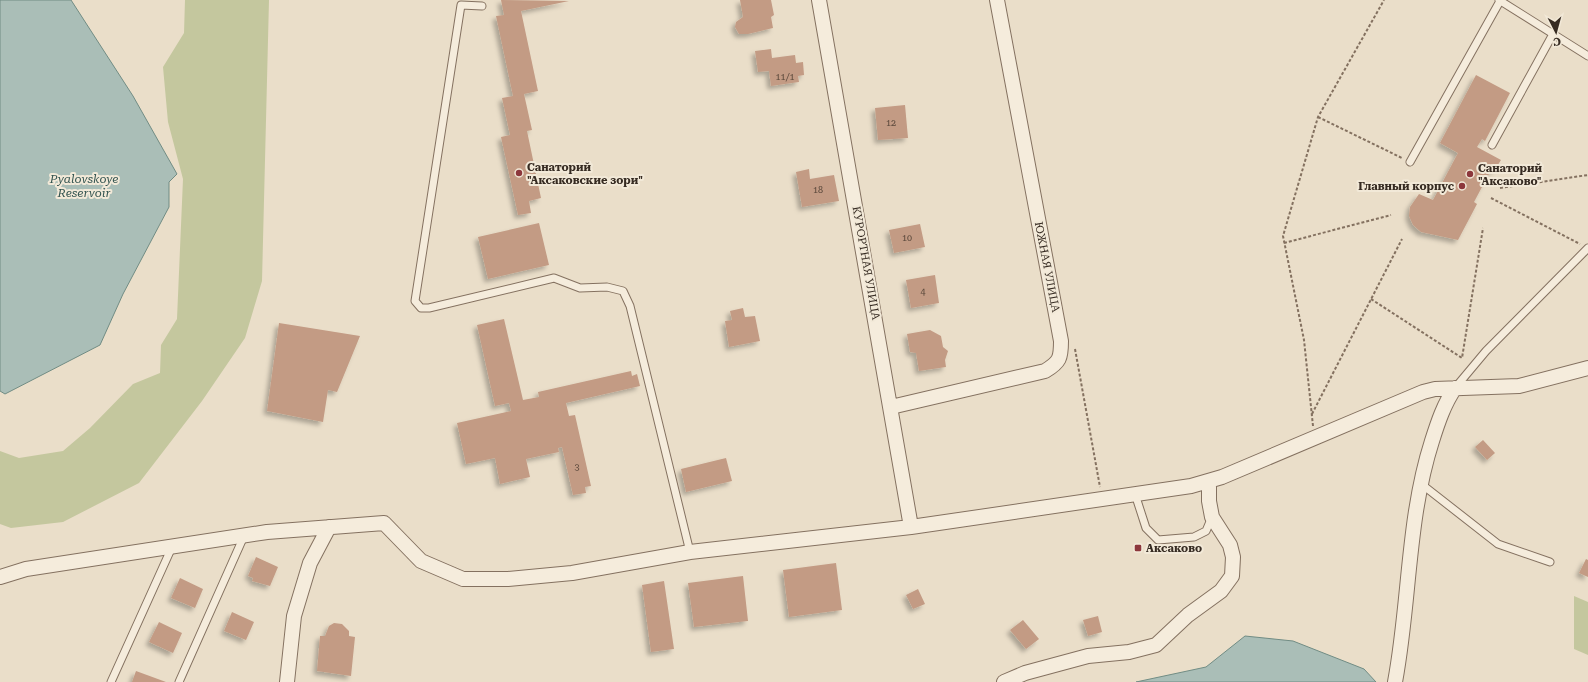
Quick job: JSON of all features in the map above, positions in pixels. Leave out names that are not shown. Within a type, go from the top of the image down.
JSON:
[{"type":"street","name":"КУРОРТНАЯ УЛИЦА","points":[[819,0],[911,527]]},
{"type":"street","name":"ЮЖНАЯ УЛИЦА","points":[[891,407],[1045,371],[1056,365],[1061,354],[1061,341],[997,0]]},
{"type":"street","points":[[2,578],[26,569],[244,536],[384,523],[421,561],[463,579],[508,579],[572,573],[690,552],[911,527],[1135,494],[1209,481],[1423,392],[1435,389],[1519,386],[1588,368]]},
{"type":"street","points":[[1395,682],[1420,483],[1446,400],[1455,388]]},
{"type":"street","points":[[1004,682],[1026,673],[1088,656],[1129,652],[1156,645],[1188,615],[1221,591],[1232,576],[1233,558],[1230,545],[1212,517],[1209,501],[1209,481]]},
{"type":"street","points":[[287,682],[294,616],[310,563],[329,527]]},
{"type":"lane","points":[[1410,162],[1500,0],[1588,56]]},
{"type":"lane","points":[[482,6],[461,5],[415,301],[421,308],[430,308],[554,278],[580,288],[607,287],[623,291],[630,306],[690,552]]},
{"type":"lane","points":[[1492,145],[1553,34]]},
{"type":"lane","points":[[1455,388],[1486,350],[1588,248]]},
{"type":"lane","points":[[1420,483],[1498,544],[1550,562]]},
{"type":"lane","points":[[1135,494],[1146,528],[1158,540],[1194,537],[1206,531],[1212,517]]},
{"type":"lane","points":[[179,682],[244,536]]},
{"type":"lane","points":[[111,682],[172,547]]},
{"type":"path","points":[[1314,437],[1304,340],[1283,236],[1318,117],[1384,0]]},
{"type":"path","points":[[1318,117],[1410,162]]},
{"type":"path","points":[[1500,188],[1588,175]]},
{"type":"path","points":[[1492,198],[1588,248]]},
{"type":"path","points":[[1284,242],[1391,215]]},
{"type":"path","points":[[1371,299],[1462,358],[1483,228]]},
{"type":"path","points":[[1312,414],[1402,239]]},
{"type":"green space","points":[[185,0],[269,0],[262,281],[245,338],[202,401],[139,483],[63,522],[11,528],[0,524],[0,451],[19,458],[63,451],[90,428],[133,384],[160,373],[161,345],[177,319],[183,179],[168,122],[163,67],[184,33]]},
{"type":"green space","points":[[1574,596],[1588,602],[1588,655],[1574,649]]},
{"type":"water","name":"Pyalovskoye Reservoir","points":[[0,0],[71,0],[133,96],[177,174],[169,182],[169,207],[123,294],[100,345],[5,394],[0,391]]},
{"type":"water","points":[[1245,636],[1293,641],[1364,669],[1376,682],[1136,682],[1206,667]]},
{"type":"building","points":[[501,0],[569,1],[521,11],[538,91],[524,94],[532,130],[527,131],[541,198],[529,201],[531,213],[518,215],[501,137],[510,135],[502,98],[513,96],[496,16],[504,15]]},
{"type":"building","points":[[740,0],[771,0],[774,15],[771,17],[773,28],[748,34],[739,34],[735,27],[736,22],[743,17]]},
{"type":"building","points":[[771,49],[772,58],[795,55],[796,63],[803,62],[804,75],[798,76],[799,82],[771,86],[769,71],[758,72],[755,51]]},
{"type":"building","points":[[1476,75],[1510,93],[1485,141],[1482,139],[1477,147],[1501,160],[1494,171],[1491,170],[1474,202],[1477,204],[1458,240],[1421,232],[1413,225],[1409,216],[1410,207],[1419,194],[1433,200],[1458,153],[1440,143]]},
{"type":"building","points":[[905,105],[908,138],[878,140],[875,108]]},
{"type":"building","points":[[809,169],[810,179],[834,175],[839,201],[802,207],[796,172]]},
{"type":"building","points":[[539,223],[549,265],[488,279],[478,237]]},
{"type":"building","points":[[920,224],[925,247],[894,253],[889,230]]},
{"type":"building","points":[[935,275],[939,303],[911,308],[906,280]]},
{"type":"building","points":[[743,308],[745,317],[755,316],[760,341],[729,347],[725,321],[732,320],[730,311]]},
{"type":"building","points":[[504,319],[523,400],[539,397],[538,392],[631,371],[632,376],[637,374],[640,386],[566,403],[569,416],[575,415],[591,486],[585,487],[586,493],[573,495],[562,447],[558,448],[559,452],[526,459],[530,477],[500,484],[495,458],[466,464],[457,423],[511,411],[509,403],[495,406],[477,325]]},
{"type":"building","points":[[279,323],[360,336],[337,392],[328,390],[323,422],[267,411]]},
{"type":"building","points":[[930,330],[941,336],[943,347],[948,351],[945,360],[946,367],[919,371],[916,353],[910,352],[907,334]]},
{"type":"building","points":[[1483,440],[1495,453],[1487,460],[1475,447]]},
{"type":"building","points":[[726,458],[732,481],[686,492],[681,469]]},
{"type":"building","points":[[256,557],[278,567],[270,586],[252,581],[253,578],[248,576]]},
{"type":"building","points":[[1586,559],[1588,560],[1588,577],[1579,573]]},
{"type":"building","points":[[836,563],[842,610],[789,617],[783,570]]},
{"type":"building","points":[[743,576],[748,621],[694,627],[688,583]]},
{"type":"building","points":[[180,578],[203,589],[195,608],[171,598]]},
{"type":"building","points":[[664,581],[674,649],[651,652],[642,585]]},
{"type":"building","points":[[918,589],[925,604],[913,609],[906,595]]},
{"type":"building","points":[[232,612],[254,622],[246,640],[224,631]]},
{"type":"building","points":[[1098,616],[1102,632],[1088,636],[1083,620]]},
{"type":"building","points":[[1023,620],[1039,639],[1026,649],[1010,630]]},
{"type":"building","points":[[159,622],[182,633],[173,653],[149,642]]},
{"type":"building","points":[[334,623],[342,624],[349,631],[349,636],[355,637],[351,676],[317,671],[320,636],[325,636],[329,626]]},
{"type":"building","points":[[136,671],[166,682],[132,682]]},
{"type":"place","name":"Санаторий \"Аксаковские зори\"","points":[[519,173]]},
{"type":"place","name":"Санаторий \"Аксаково\"","points":[[1470,174]]},
{"type":"place","name":"Главный корпус","points":[[1462,186]]},
{"type":"place","name":"Аксаково","points":[[1138,548]]}]
